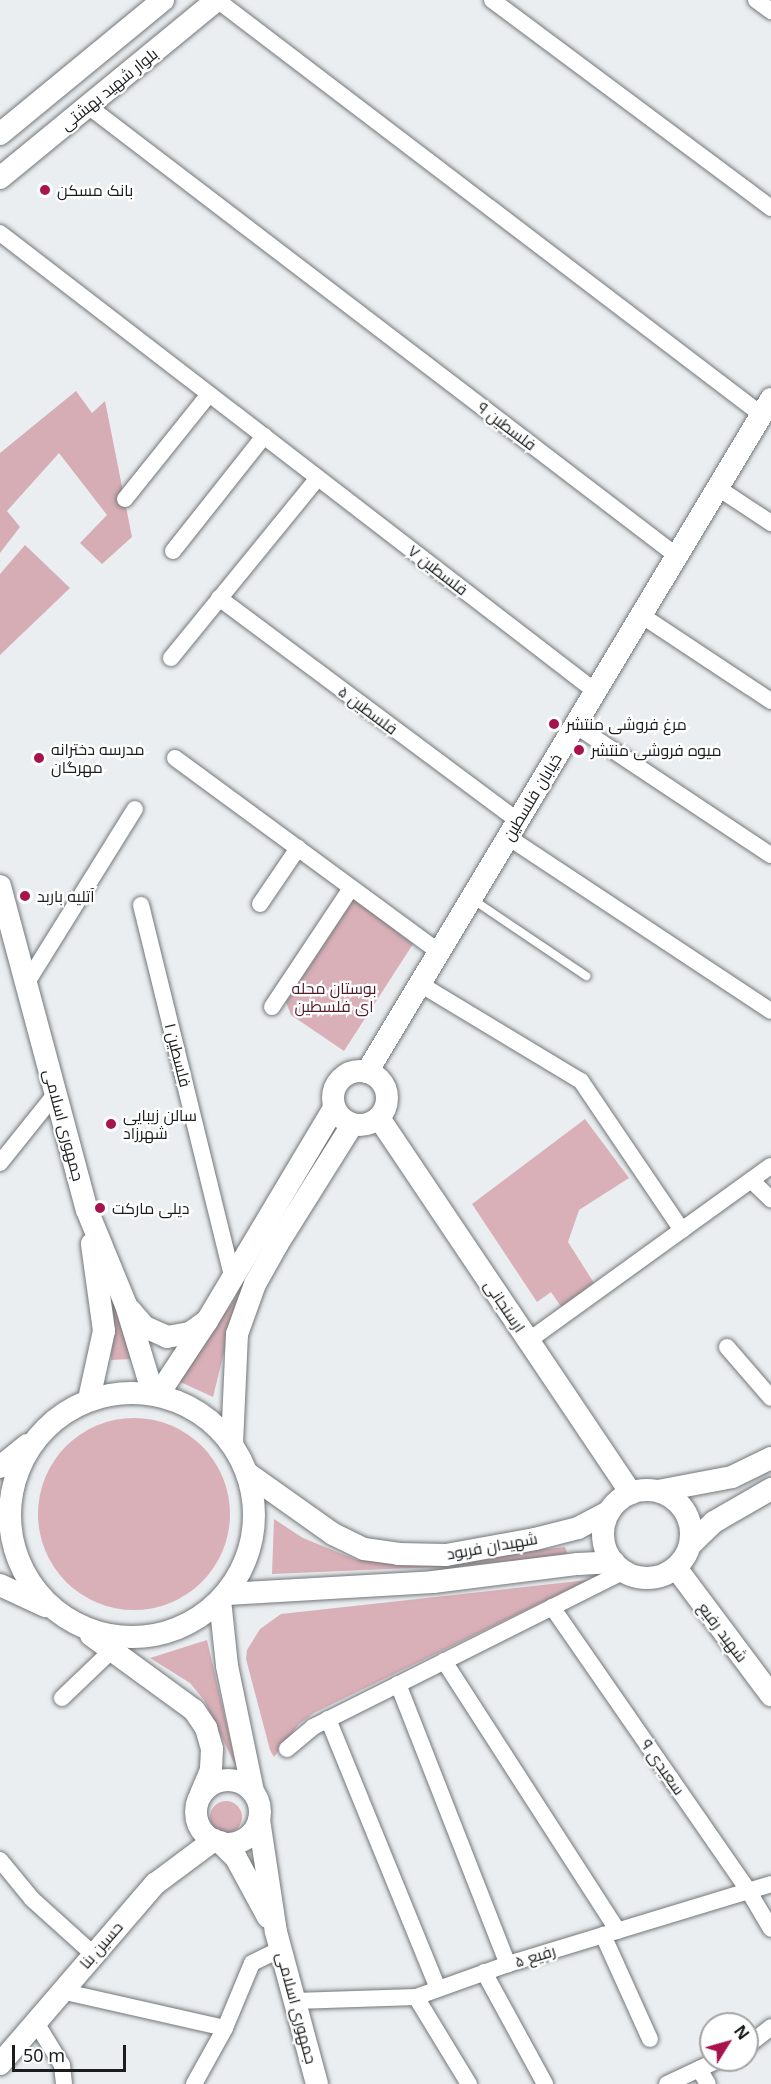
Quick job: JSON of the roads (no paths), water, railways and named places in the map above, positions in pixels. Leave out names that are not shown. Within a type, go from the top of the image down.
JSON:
[{"type":"street","name":"بلوار شهید بهشتی","points":[[1,132],[163,0]]},
{"type":"street","name":"بلوار شهید بهشتی","points":[[0,178],[217,0]]},
{"type":"street","points":[[217,0],[488,205],[766,407]]},
{"type":"street","points":[[492,0],[771,208]]},
{"type":"street","points":[[756,0],[771,11]]},
{"type":"street","name":"فلسطین ۹","points":[[88,106],[677,556]]},
{"type":"street","name":"فلسطین ۷","points":[[0,232],[595,691]]},
{"type":"street","points":[[125,499],[209,394]]},
{"type":"street","name":"خیابان فلسطین","points":[[367,1072],[766,407]]},
{"type":"street","points":[[173,551],[264,436]]},
{"type":"street","points":[[171,658],[318,478]]},
{"type":"street","points":[[718,488],[771,523]]},
{"type":"street","name":"فلسطین ۵","points":[[219,598],[513,829],[771,1011]]},
{"type":"street","points":[[641,615],[771,701]]},
{"type":"street","points":[[575,725],[771,855]]},
{"type":"street","points":[[175,758],[439,952]]},
{"type":"street","points":[[26,984],[135,809]]},
{"type":"street","points":[[260,904],[298,848]]},
{"type":"street","name":"جمهوری اسلامی","points":[[0,886],[87,1210],[126,1305],[155,1395]]},
{"type":"street","points":[[272,1007],[351,888]]},
{"type":"street","name":"فلسطین ۱","points":[[141,905],[232,1276]]},
{"type":"street","points":[[420,984],[582,1081],[682,1230]]},
{"type":"street","points":[[355,1071],[367,1072],[377,1077],[385,1086],[386,1109],[371,1124],[352,1125],[344,1121],[334,1108],[332,1096],[336,1085],[344,1076],[355,1071]]},
{"type":"street","points":[[0,1163],[56,1093]]},
{"type":"street","points":[[155,1395],[207,1321],[334,1108]]},
{"type":"street","name":"ارسنجانی","points":[[379,1118],[631,1493]]},
{"type":"street","points":[[232,1444],[237,1334],[255,1284],[352,1125]]},
{"type":"street","points":[[528,1341],[771,1166]]},
{"type":"street","points":[[751,1180],[771,1199]]},
{"type":"street","points":[[87,1210],[104,1331],[89,1399]]},
{"type":"street","points":[[126,1305],[145,1327],[167,1337],[190,1333],[207,1321]]},
{"type":"street","points":[[727,1347],[771,1398]]},
{"type":"street","points":[[2,1463],[61,1414],[89,1399],[120,1392],[155,1395],[183,1403],[211,1421],[232,1444],[247,1473],[254,1504],[253,1536],[244,1567],[223,1597],[203,1616],[175,1631],[143,1638],[111,1636],[81,1627]]},
{"type":"street","points":[[37,1436],[20,1463],[11,1494],[9,1526],[17,1557],[32,1586],[54,1609]]},
{"type":"street","points":[[771,1458],[732,1478],[658,1491],[644,1490],[631,1493],[619,1500],[610,1511],[603,1537],[606,1551],[619,1567],[650,1578],[676,1568],[685,1558],[690,1545],[714,1522],[771,1489]]},
{"type":"street","name":"شهيدان فربود","points":[[247,1473],[333,1534],[364,1549],[398,1554],[446,1555],[535,1539],[578,1528],[610,1511]]},
{"type":"street","points":[[658,1491],[670,1497],[688,1518],[690,1545]]},
{"type":"street","name":"شهيدان فربود","points":[[223,1597],[433,1582],[578,1564],[619,1567]]},
{"type":"street","points":[[287,1749],[313,1727],[552,1607],[619,1567]]},
{"type":"street","name":"شهید رفیع","points":[[676,1568],[771,1695]]},
{"type":"street","points":[[0,1585],[54,1609],[194,1710],[206,1728],[212,1749],[212,1770],[201,1794],[196,1813],[198,1823],[203,1831],[236,1858],[279,1940]]},
{"type":"street","points":[[223,1597],[227,1666],[253,1792]]},
{"type":"street","name":"سعیدی ۹","points":[[552,1607],[748,1890],[771,1929]]},
{"type":"street","points":[[62,1698],[112,1650]]},
{"type":"street","points":[[444,1661],[611,1933],[650,2039]]},
{"type":"street","points":[[398,1684],[508,1964]]},
{"type":"street","points":[[328,1719],[438,1988]]},
{"type":"street","points":[[201,1794],[217,1782],[227,1780],[246,1785],[258,1801],[259,1820],[279,1940]]},
{"type":"street","points":[[217,1841],[229,1844],[248,1837],[259,1820]]},
{"type":"street","name":"حسین بنا","points":[[0,2064],[92,1953],[155,1884],[217,1841]]},
{"type":"street","points":[[0,1860],[32,1899],[92,1953]]},
{"type":"street","name":"رفیع ۵","points":[[295,2001],[416,1997],[508,1964],[771,1884]]},
{"type":"street","points":[[194,2084],[225,2028],[252,1963],[279,1940]]},
{"type":"street","name":"جمهوری اسلامی","points":[[279,1940],[317,2084]]},
{"type":"street","points":[[484,1972],[545,2084]]},
{"type":"street","points":[[61,1991],[225,2028]]},
{"type":"street","points":[[416,1997],[469,2084]]},
{"type":"street","points":[[35,2021],[62,2065],[64,2084]]},
{"type":"street","points":[[759,2036],[771,2027]]},
{"type":"street","points":[[667,2084],[699,2069]]},
{"type":"lane","points":[[471,899],[586,976]]},
{"type":"place","name":"بانک مسکن","points":[[45,190]]},
{"type":"place","name":"مرغ فروشی منتشر","points":[[554,724]]},
{"type":"place","name":"میوه فروشی منتشر","points":[[579,750]]},
{"type":"place","name":"مدرسه دخترانه مهرگان","points":[[39,758]]},
{"type":"place","name":"آتلیه باربد","points":[[25,896]]},
{"type":"place","name":"سالن زیبایی شهرزاد","points":[[111,1124]]},
{"type":"place","name":"دیلی مارکت","points":[[100,1208]]},
{"type":"park label","name":"بوستان محله ای فلسطین","points":[[334,997]]}]
